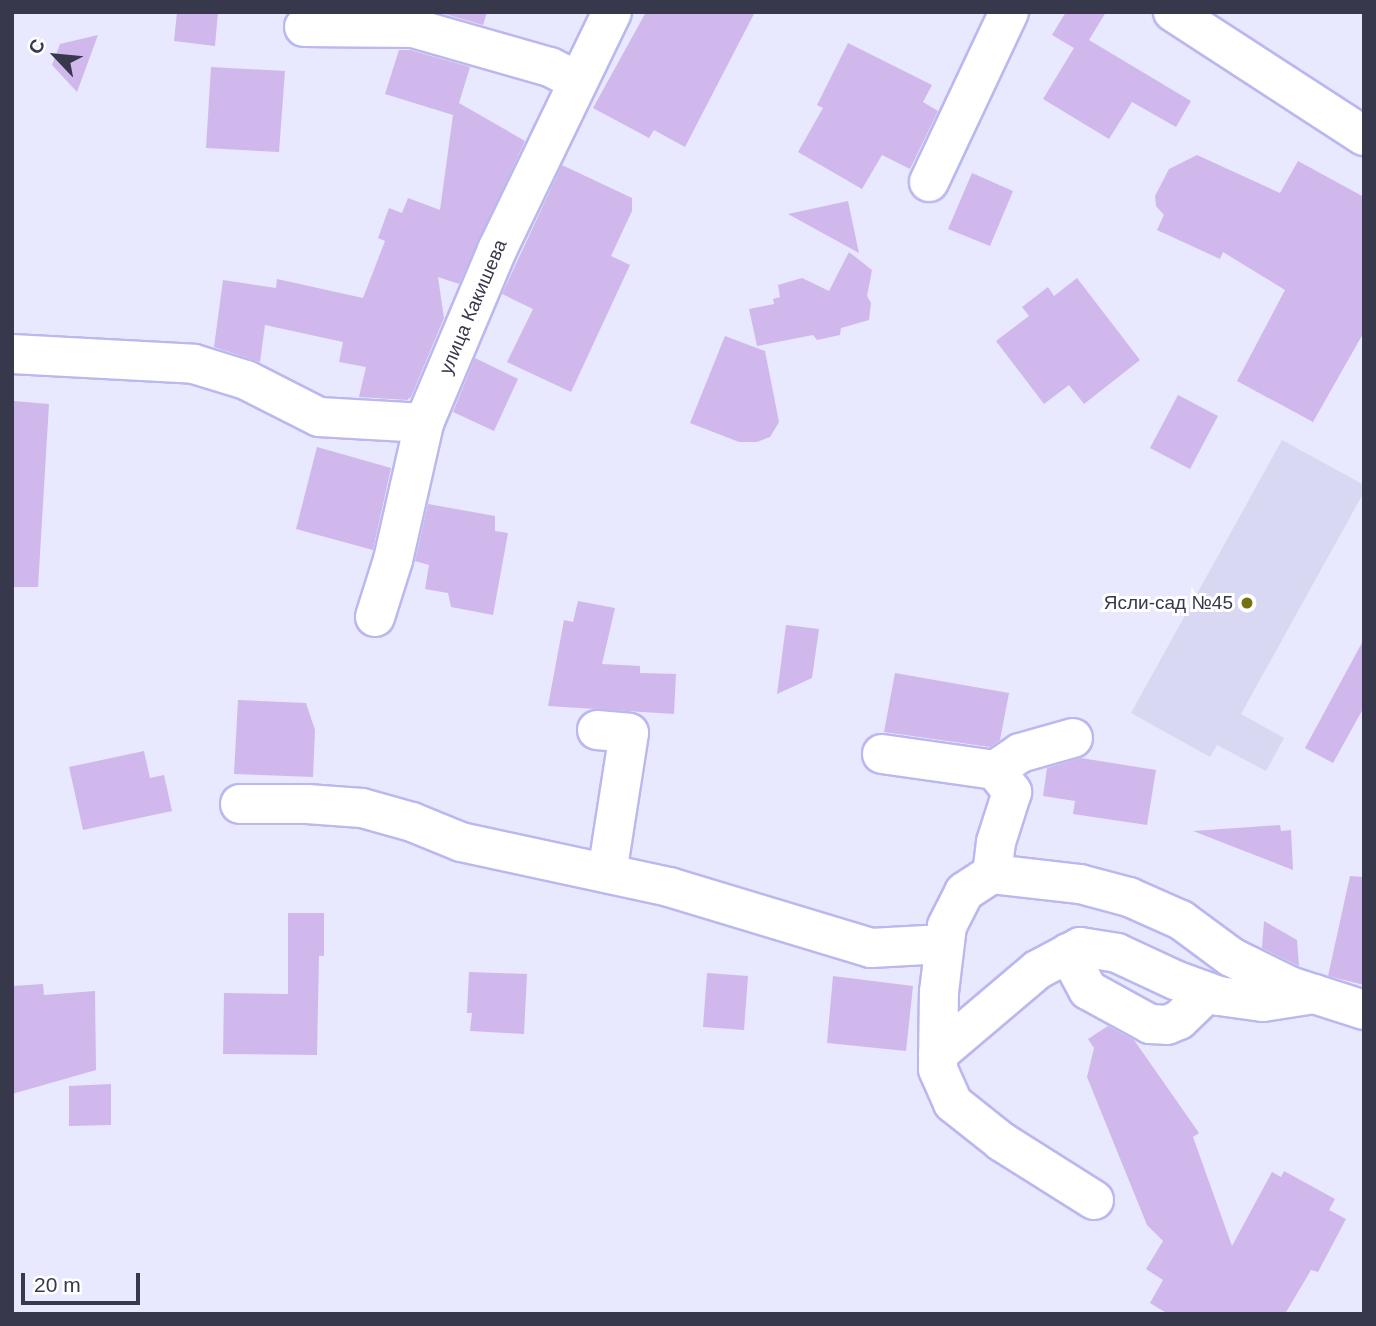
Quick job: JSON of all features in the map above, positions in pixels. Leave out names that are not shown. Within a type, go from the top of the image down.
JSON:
[{"type":"street","name":"улица Какишева","points":[[375,617],[393,560],[424,423],[497,250],[612,12]]},
{"type":"street","points":[[929,182],[1009,12]]},
{"type":"street","points":[[1174,12],[1364,136]]},
{"type":"street","points":[[304,27],[413,28],[550,67],[578,81]]},
{"type":"street","points":[[12,354],[194,364],[246,380],[319,417],[424,423]]},
{"type":"street","points":[[597,730],[629,733],[607,873]]},
{"type":"street","points":[[882,754],[995,770],[1020,753],[1073,737]]},
{"type":"street","points":[[992,874],[996,842],[1012,792],[995,770]]},
{"type":"street","points":[[240,804],[307,804],[362,808],[412,822],[461,842],[669,887],[871,948],[944,944]]},
{"type":"street","points":[[1094,1200],[1002,1142],[953,1103],[938,1069],[939,992],[944,944],[947,926],[964,892],[992,874],[1080,884],[1129,897],[1181,920],[1231,957],[1292,987],[1364,1010]]},
{"type":"street","points":[[938,1054],[1037,970],[1080,947],[1117,953],[1208,992],[1263,1002],[1316,994]]},
{"type":"street","points":[[1068,953],[1088,990],[1150,1024],[1167,1025],[1179,1020],[1208,992]]},
{"type":"shaded area","name":"Ясли-сад №45","points":[[1282,440],[1364,485],[1364,492],[1241,714],[1284,738],[1266,771],[1217,745],[1210,757],[1131,713]]},
{"type":"building","points":[[177,12],[218,12],[215,46],[174,41]]},
{"type":"building","points":[[438,12],[487,12],[483,25]]},
{"type":"building","points":[[646,12],[755,12],[685,147],[654,130],[649,138],[593,108]]},
{"type":"building","points":[[1066,12],[1106,12],[1089,40],[1191,101],[1176,127],[1132,102],[1109,139],[1043,99],[1074,48],[1052,35]]},
{"type":"building","points":[[98,35],[77,92],[52,65],[60,44]]},
{"type":"building","points":[[848,43],[932,85],[923,102],[938,111],[910,169],[882,155],[862,189],[798,152],[823,108],[817,105]]},
{"type":"building","points":[[399,50],[410,50],[470,67],[459,103],[525,141],[459,284],[438,277],[444,318],[411,397],[407,400],[359,397],[366,367],[339,362],[343,342],[265,325],[260,362],[214,347],[223,280],[276,288],[277,279],[363,298],[385,241],[378,238],[389,208],[402,213],[408,198],[440,210],[453,115],[385,94]]},
{"type":"building","points":[[211,67],[285,71],[279,152],[206,148]]},
{"type":"building","points":[[1197,155],[1280,193],[1298,161],[1364,197],[1364,332],[1313,422],[1237,381],[1285,290],[1223,252],[1220,259],[1157,230],[1164,215],[1156,206],[1155,196],[1169,169]]},
{"type":"building","points":[[562,165],[632,198],[632,211],[611,256],[630,265],[571,392],[507,362],[533,309],[502,294]]},
{"type":"building","points":[[972,173],[1013,191],[990,246],[948,229]]},
{"type":"building","points":[[848,201],[859,253],[788,214]]},
{"type":"building","points":[[849,252],[872,270],[867,296],[871,303],[869,320],[841,328],[840,335],[817,340],[813,335],[757,346],[749,309],[774,304],[773,299],[780,297],[778,285],[802,278],[829,291]]},
{"type":"building","points":[[1077,278],[1140,360],[1084,404],[1069,385],[1044,404],[996,341],[1029,316],[1022,307],[1048,287],[1054,296]]},
{"type":"building","points":[[725,336],[765,351],[779,422],[770,437],[757,442],[739,442],[690,423]]},
{"type":"building","points":[[475,358],[518,379],[494,431],[453,412]]},
{"type":"building","points":[[1178,395],[1218,416],[1190,469],[1150,448]]},
{"type":"building","points":[[14,401],[49,404],[38,587],[12,587]]},
{"type":"building","points":[[317,447],[391,468],[373,550],[296,529]]},
{"type":"building","points":[[428,504],[495,516],[495,531],[508,533],[493,615],[451,607],[448,593],[425,589],[429,565],[415,561]]},
{"type":"building","points":[[578,601],[615,608],[602,664],[640,666],[640,673],[676,674],[674,714],[548,706],[564,620],[573,622]]},
{"type":"building","points":[[786,625],[819,629],[812,678],[777,694]]},
{"type":"building","points":[[1364,639],[1364,707],[1333,763],[1305,748]]},
{"type":"building","points":[[895,673],[1009,693],[1000,740],[990,747],[884,732]]},
{"type":"building","points":[[238,700],[306,703],[315,730],[313,777],[234,774]]},
{"type":"building","points":[[144,751],[150,778],[164,775],[172,811],[83,830],[69,767]]},
{"type":"building","points":[[1081,758],[1156,770],[1147,825],[1073,814],[1075,801],[1043,796],[1047,768]]},
{"type":"building","points":[[1280,825],[1281,831],[1291,830],[1293,870],[1193,831]]},
{"type":"building","points":[[1350,876],[1364,877],[1364,985],[1328,976]]},
{"type":"building","points":[[288,913],[324,913],[324,956],[319,956],[317,1055],[223,1054],[224,993],[288,994]]},
{"type":"building","points":[[1264,921],[1297,940],[1299,966],[1262,948]]},
{"type":"building","points":[[469,972],[527,974],[524,1034],[470,1031],[472,1013],[467,1013]]},
{"type":"building","points":[[707,973],[748,976],[744,1030],[703,1027]]},
{"type":"building","points":[[833,976],[913,986],[906,1051],[827,1043]]},
{"type":"building","points":[[43,984],[44,995],[95,991],[96,1070],[12,1094],[12,986]]},
{"type":"building","points":[[1108,1026],[1134,1040],[1199,1133],[1193,1137],[1232,1246],[1272,1172],[1281,1177],[1284,1171],[1335,1199],[1329,1210],[1346,1219],[1318,1272],[1311,1270],[1285,1314],[1168,1314],[1150,1303],[1163,1280],[1146,1269],[1163,1241],[1147,1225],[1087,1077],[1094,1048],[1088,1039]]},
{"type":"building","points":[[111,1084],[111,1125],[69,1126],[69,1086]]},
{"type":"place","name":"Ясли-сад №45","points":[[1247,603]]}]
